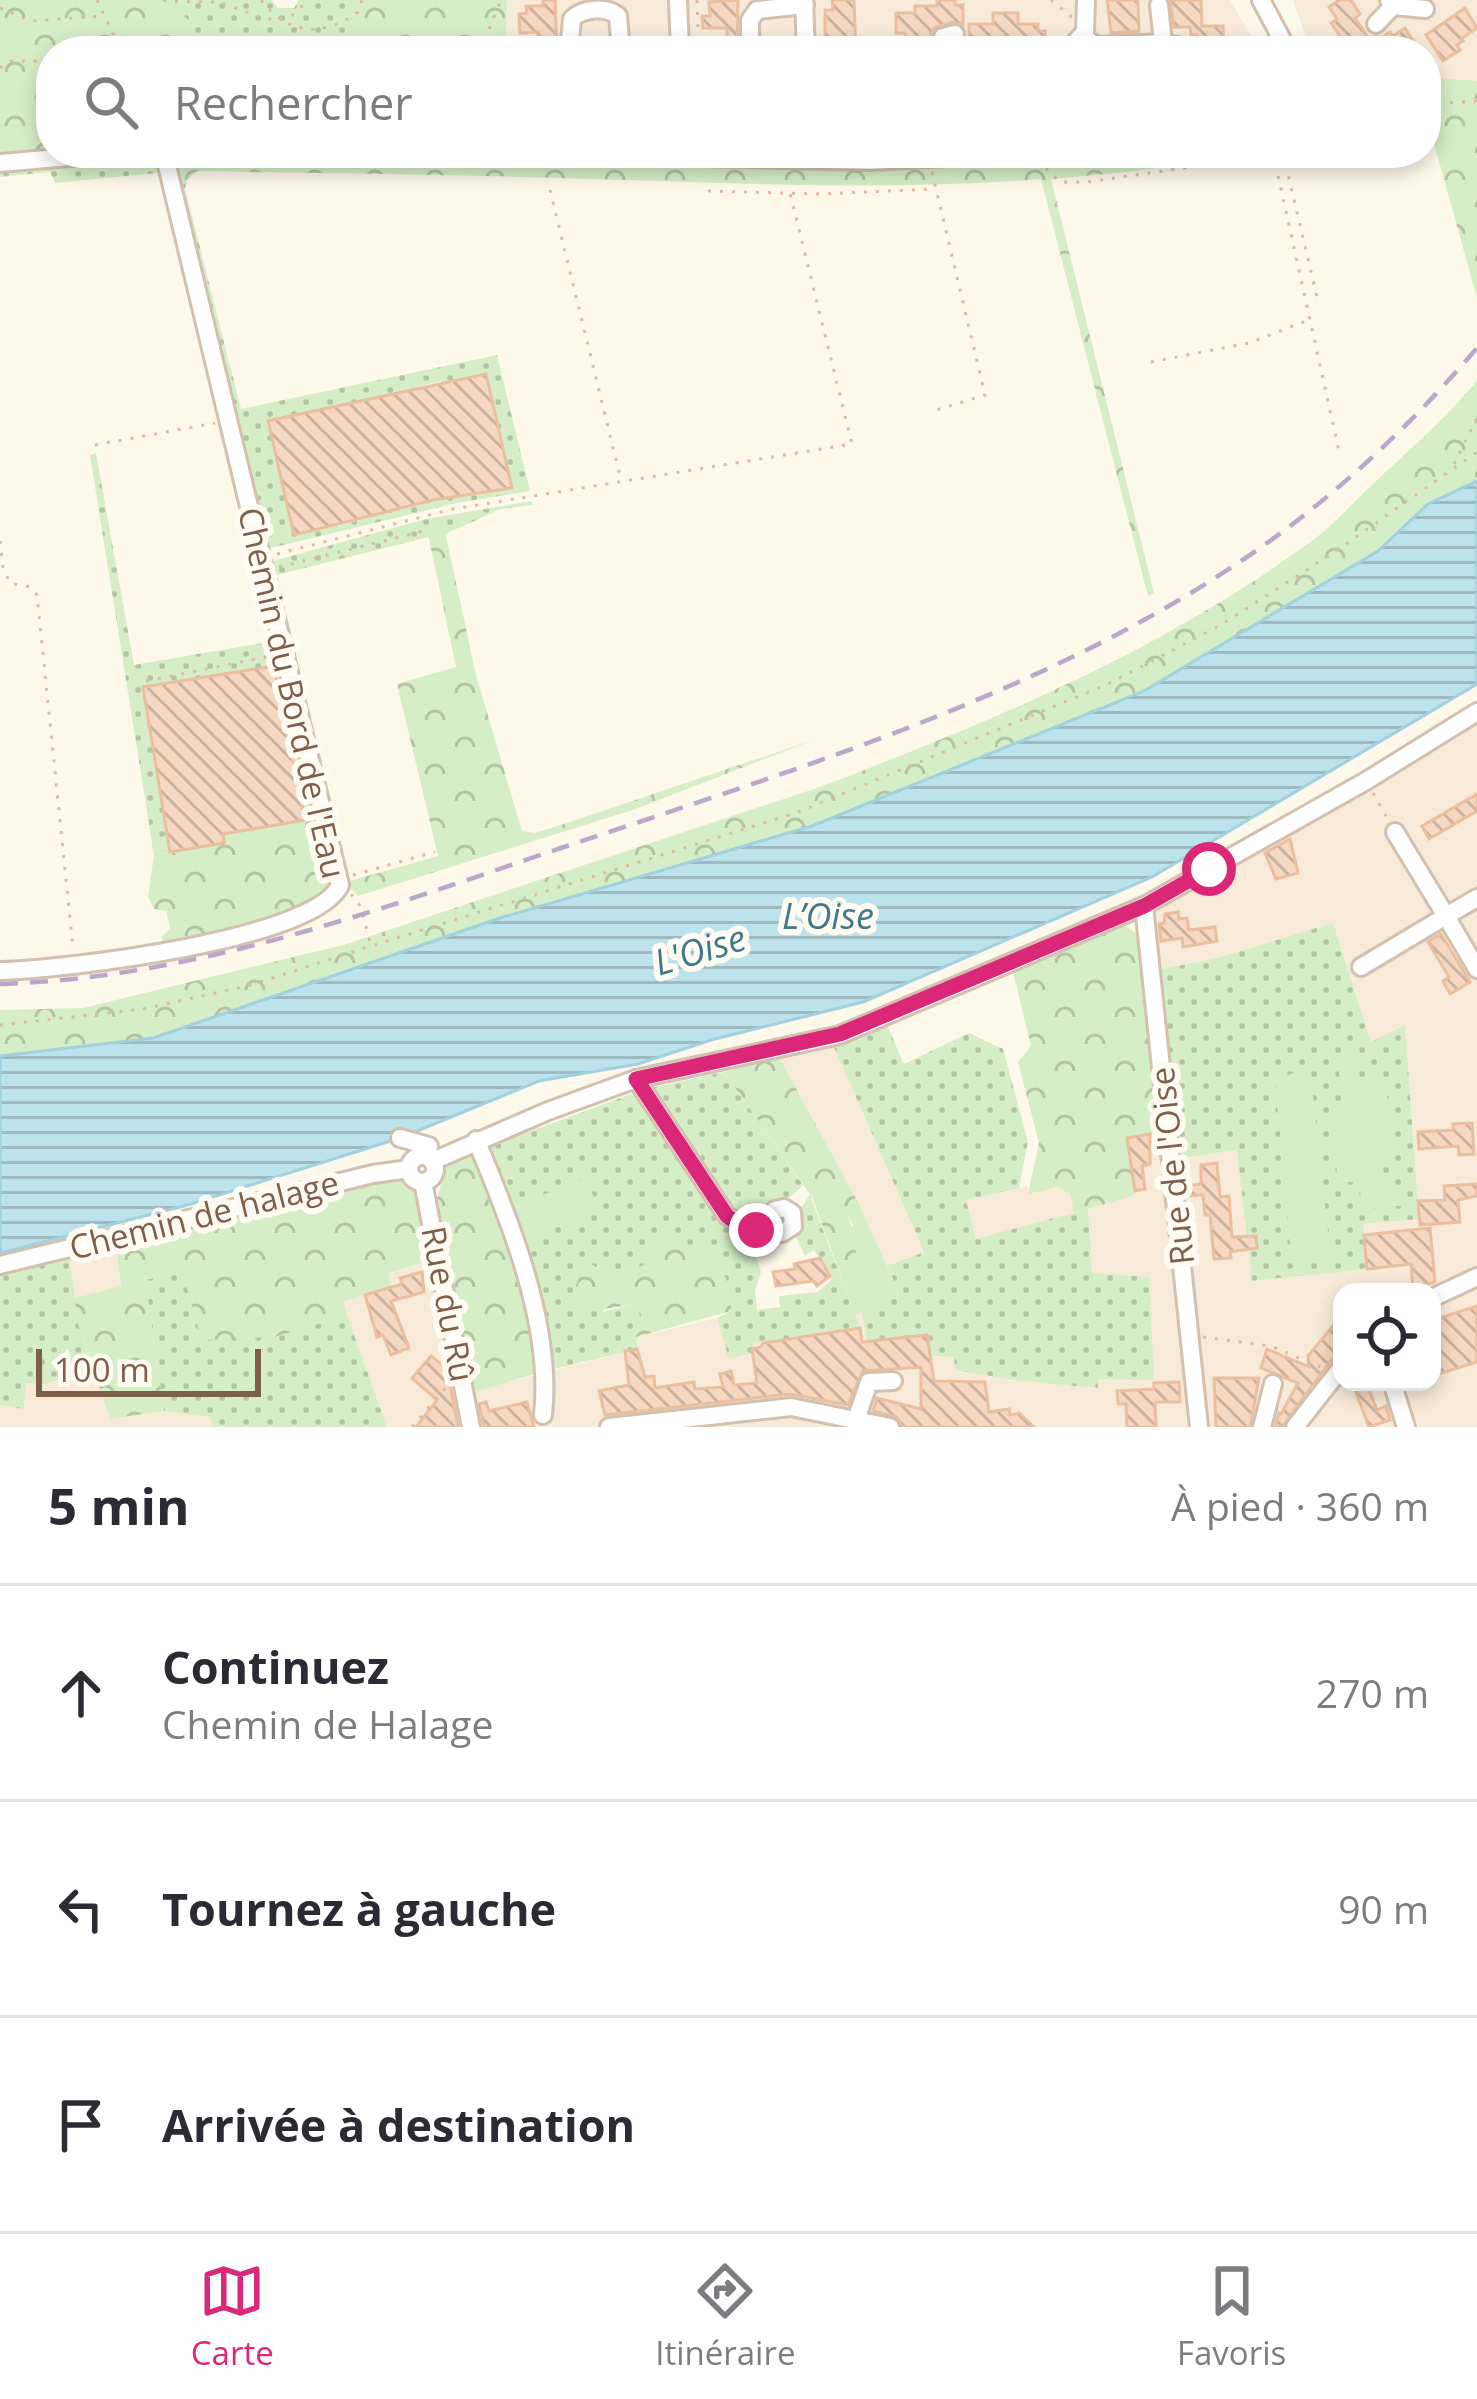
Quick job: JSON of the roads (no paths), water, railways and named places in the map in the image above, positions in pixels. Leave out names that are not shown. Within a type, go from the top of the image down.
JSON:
[{"type":"street","points":[[678,0],[679,36]]},
{"type":"street","points":[[1262,0],[1280,36]]},
{"type":"street","points":[[750,36],[750,20],[758,10],[804,3],[805,36]]},
{"type":"street","points":[[1376,24],[1391,3],[1425,10]]},
{"type":"street","points":[[1159,5],[1161,36]]},
{"type":"street","points":[[1083,36],[1086,8]]},
{"type":"street","points":[[570,36],[572,19],[581,12],[606,10],[618,16],[620,36]]},
{"type":"street","points":[[948,36],[955,34]]},
{"type":"street","points":[[0,163],[36,160]]},
{"type":"street","name":"Chemin du Bord de l'Eau","points":[[0,970],[75,965],[195,946],[323,906],[340,882],[168,168]]},
{"type":"street","points":[[400,1138],[429,1146],[430,1159],[435,1172],[423,1182],[412,1177],[409,1169],[416,1157],[430,1159],[636,1079],[840,1034],[1144,906],[1366,781],[1477,712]]},
{"type":"street","points":[[1395,832],[1477,969]]},
{"type":"street","points":[[1361,967],[1477,898]]},
{"type":"street","name":"Rue de l'Oise","points":[[1144,906],[1199,1427]]},
{"type":"street","points":[[636,1079],[727,1216],[746,1229],[771,1227]]},
{"type":"street","points":[[476,1140],[513,1226],[548,1378],[543,1414]]},
{"type":"street","name":"Chemin de halage","points":[[0,1265],[409,1169]]},
{"type":"street","name":"Rue du Rû","points":[[423,1182],[471,1427]]},
{"type":"street","points":[[1441,1294],[1477,1277]]},
{"type":"street","points":[[1295,1427],[1333,1379]]},
{"type":"street","points":[[857,1417],[869,1382],[893,1382]]},
{"type":"street","points":[[1262,1427],[1274,1384]]},
{"type":"street","points":[[1395,1391],[1406,1427]]},
{"type":"street","points":[[609,1427],[791,1407],[890,1427]]},
{"type":"water","name":"L’Oise","points":[[1477,481],[1477,684],[1152,877],[863,1002],[711,1040],[638,1064],[539,1081],[400,1138],[184,1206],[0,1253],[0,1056],[153,1038],[497,919],[812,826],[1144,691],[1378,551],[1428,504]]},
{"type":"railway","points":[[0,984],[144,969],[354,917],[821,760],[993,693],[1158,612],[1269,542],[1364,465],[1477,348]]},
{"type":"water label","name":"L'Oise","points":[[700,950]]}]
